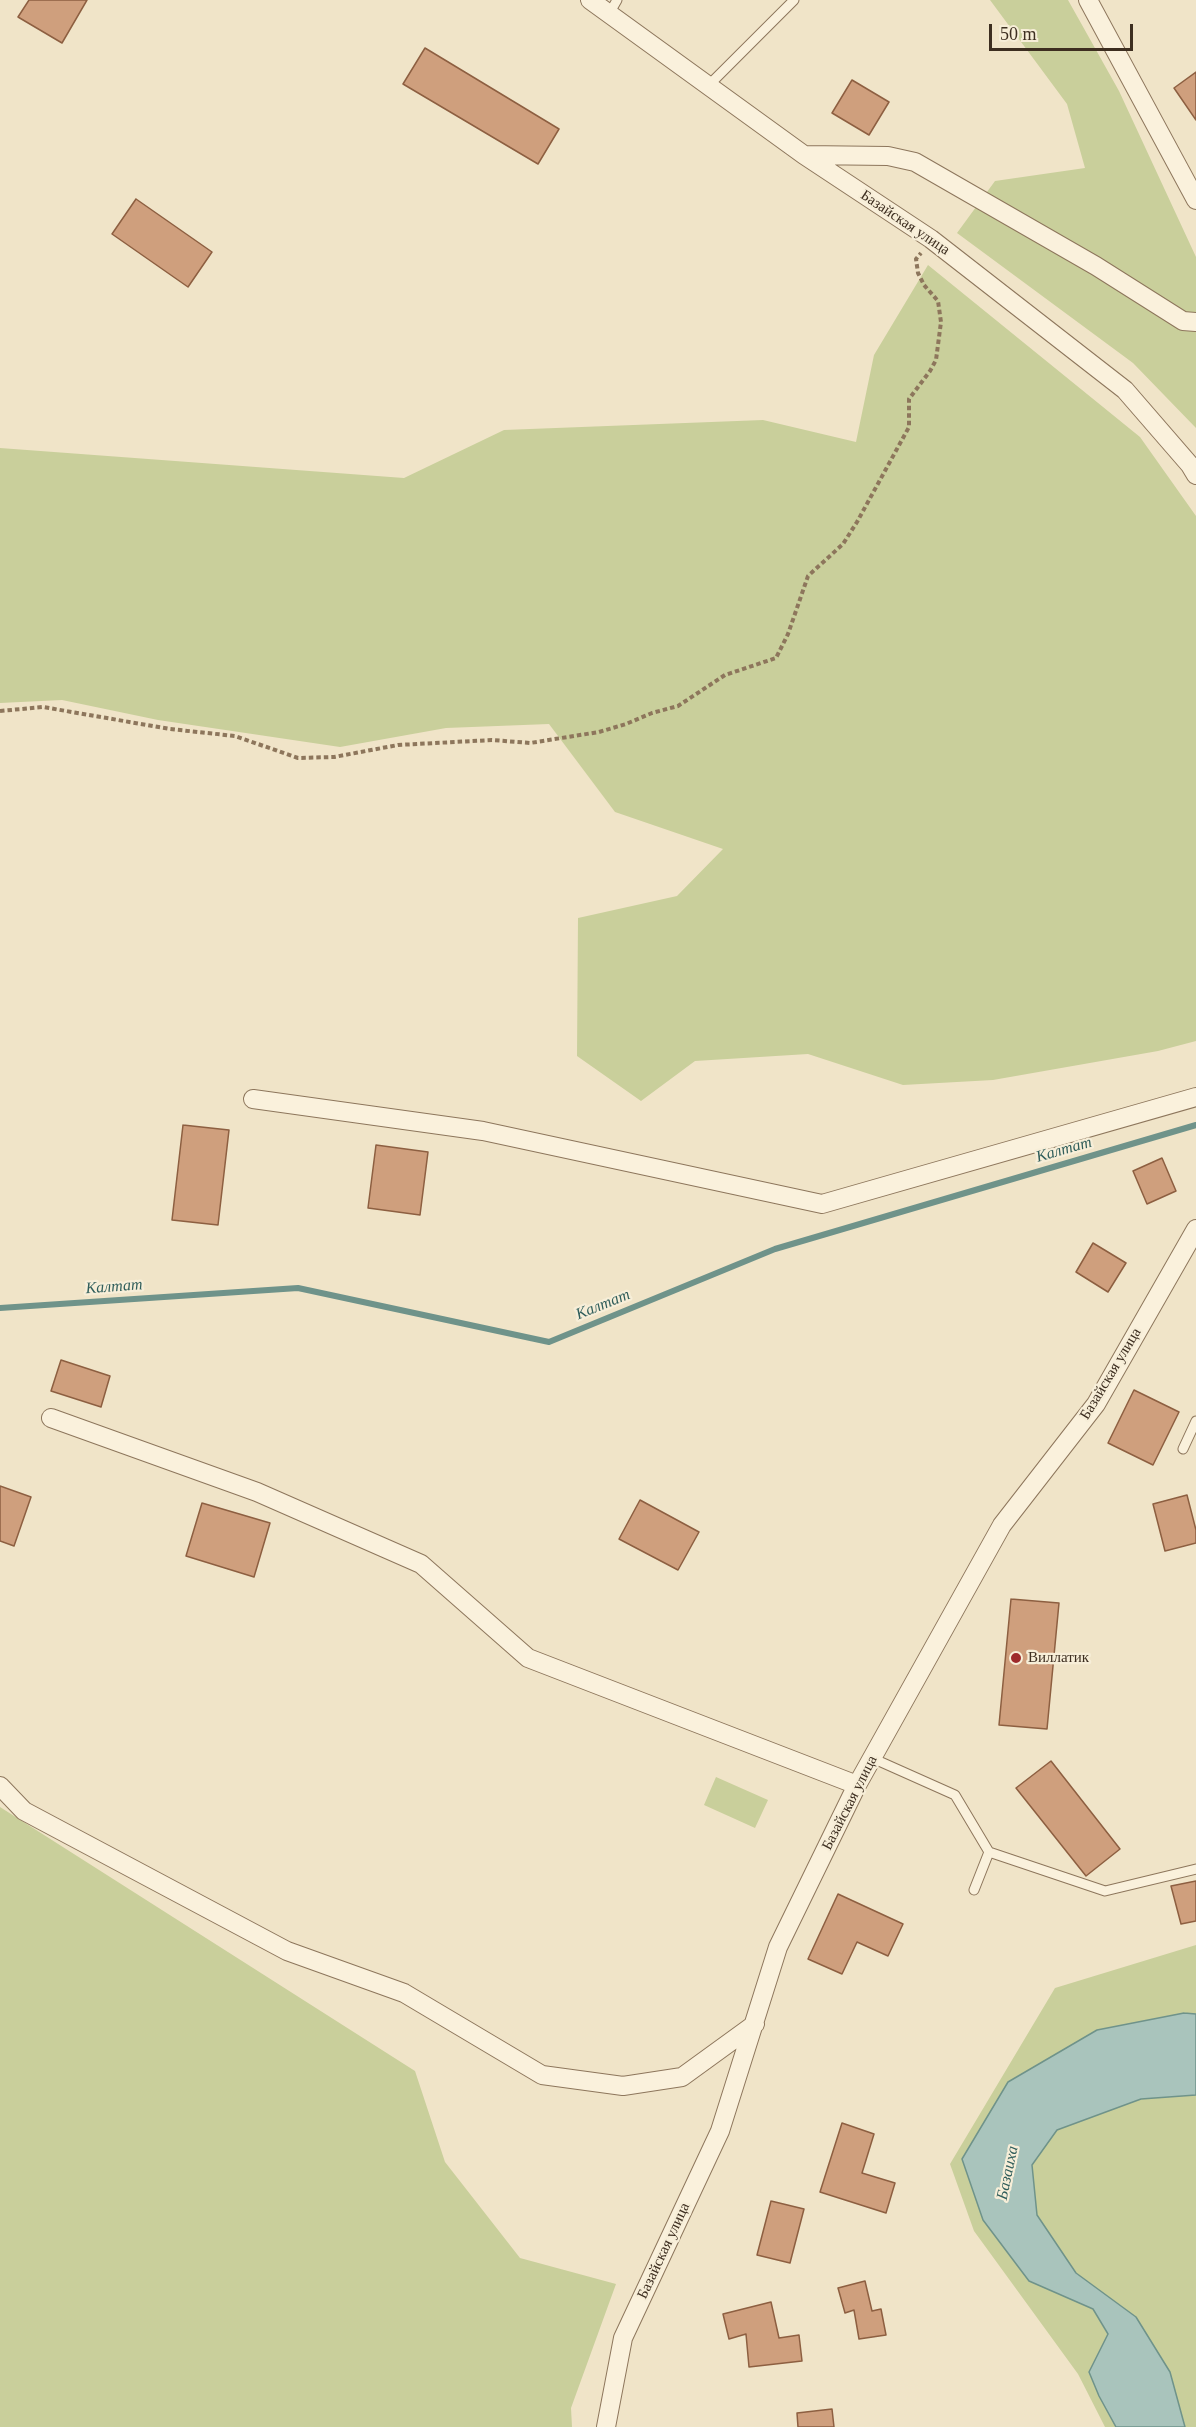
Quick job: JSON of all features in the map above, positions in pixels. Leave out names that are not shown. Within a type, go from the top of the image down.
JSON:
[{"type":"street","name":"Базайская улица","points":[[590,0],[613,7],[708,86],[804,155],[931,239],[1125,390],[1190,465],[1196,475]]},
{"type":"street","points":[[1088,0],[1196,200]]},
{"type":"street","points":[[804,155],[888,156],[915,162],[1096,266],[1183,321],[1196,322]]},
{"type":"street","points":[[253,1099],[483,1131],[822,1204],[1196,1097]]},
{"type":"street","name":"Базайская улица","points":[[606,2427],[623,2338],[720,2131],[778,1947],[872,1758],[1002,1525],[1096,1404],[1196,1229]]},
{"type":"street","points":[[51,1418],[257,1492],[421,1564],[528,1658],[858,1785]]},
{"type":"street","points":[[0,1786],[24,1811],[45,1823],[287,1951],[404,1994],[542,2075],[623,2086],[682,2077],[755,2024]]},
{"type":"lane","points":[[708,86],[794,0]]},
{"type":"lane","points":[[1183,1449],[1196,1421]]},
{"type":"lane","points":[[872,1758],[956,1795],[989,1852],[1105,1891],[1196,1869]]},
{"type":"lane","points":[[974,1890],[989,1852]]},
{"type":"path","points":[[0,711],[43,707],[170,729],[235,736],[298,758],[334,757],[398,744],[492,740],[530,743],[599,732],[678,706],[725,675],[776,658],[788,634],[808,576],[843,544],[858,522],[909,427],[909,399],[930,372],[936,360],[941,322],[938,301],[924,285],[916,259],[931,239]]},
{"type":"green space","points":[[990,0],[1068,0],[1119,91],[1196,257],[1196,428],[1133,363],[957,233],[995,181],[1085,168],[1067,104]]},
{"type":"green space","points":[[928,265],[1140,437],[1196,516],[1196,1041],[1158,1051],[993,1080],[903,1085],[808,1054],[695,1061],[641,1101],[577,1056],[578,918],[677,896],[723,849],[615,812],[549,724],[446,728],[340,747],[158,720],[62,700],[0,703],[0,448],[404,478],[504,430],[763,420],[856,442],[874,355]]},
{"type":"green space","points":[[716,1777],[768,1800],[755,1828],[704,1805]]},
{"type":"green space","points":[[0,1807],[415,2071],[445,2162],[520,2258],[616,2284],[571,2408],[572,2427],[0,2427]]},
{"type":"green space","points":[[1196,1945],[1196,2014],[1184,2013],[1097,2030],[1008,2082],[962,2159],[1029,2281],[1093,2309],[1108,2335],[1089,2372],[1116,2427],[1105,2427],[1078,2374],[974,2231],[950,2164],[1055,1988]]},
{"type":"green space","points":[[1196,2095],[1196,2427],[1185,2427],[1170,2372],[1136,2317],[1076,2273],[1037,2215],[1032,2165],[1057,2130],[1141,2099]]},
{"type":"water","name":"Базаиха","points":[[1184,2013],[1196,2014],[1196,2095],[1141,2099],[1057,2130],[1032,2165],[1037,2215],[1076,2273],[1136,2317],[1170,2372],[1185,2427],[1116,2427],[1089,2372],[1108,2334],[1093,2309],[1029,2281],[983,2220],[962,2159],[1008,2082],[1097,2030]]},
{"type":"building","points":[[29,0],[87,0],[62,43],[18,17]]},
{"type":"building","points":[[425,48],[559,129],[538,164],[403,84]]},
{"type":"building","points":[[1196,72],[1196,120],[1174,88]]},
{"type":"building","points":[[852,80],[889,102],[869,135],[832,113]]},
{"type":"building","points":[[136,199],[212,252],[188,287],[112,234]]},
{"type":"building","points":[[183,1125],[229,1130],[218,1225],[172,1220]]},
{"type":"building","points":[[376,1145],[428,1152],[420,1215],[368,1208]]},
{"type":"building","points":[[1162,1158],[1176,1191],[1147,1204],[1133,1171]]},
{"type":"building","points":[[1093,1243],[1126,1263],[1108,1292],[1076,1272]]},
{"type":"building","points":[[61,1360],[110,1376],[101,1407],[51,1391]]},
{"type":"building","points":[[1134,1390],[1179,1412],[1153,1465],[1108,1443]]},
{"type":"building","points":[[0,1486],[31,1497],[14,1546],[0,1541]]},
{"type":"building","points":[[1187,1495],[1196,1530],[1196,1543],[1165,1551],[1153,1504]]},
{"type":"building","points":[[640,1500],[699,1532],[678,1570],[619,1539]]},
{"type":"building","points":[[202,1503],[270,1523],[254,1577],[186,1556]]},
{"type":"building","points":[[1011,1599],[1059,1603],[1047,1729],[999,1725]]},
{"type":"building","points":[[1051,1761],[1120,1849],[1086,1876],[1016,1788]]},
{"type":"building","points":[[1196,1881],[1196,1921],[1181,1924],[1171,1886]]},
{"type":"building","points":[[838,1894],[903,1924],[888,1956],[857,1942],[842,1974],[808,1959]]},
{"type":"building","points":[[842,2123],[874,2134],[862,2173],[895,2183],[886,2213],[820,2192]]},
{"type":"building","points":[[771,2201],[804,2209],[790,2263],[757,2255]]},
{"type":"building","points":[[865,2281],[872,2311],[881,2309],[886,2335],[859,2339],[854,2310],[845,2313],[838,2288]]},
{"type":"building","points":[[771,2302],[779,2338],[799,2335],[802,2361],[749,2367],[746,2334],[729,2339],[723,2314]]},
{"type":"building","points":[[832,2409],[834,2427],[798,2427],[797,2413]]},
{"type":"waterway","name":"Калтат","points":[[0,1308],[298,1288],[549,1342],[775,1249],[1196,1125]]},
{"type":"place","name":"Виллатик","points":[[1016,1658]]}]
